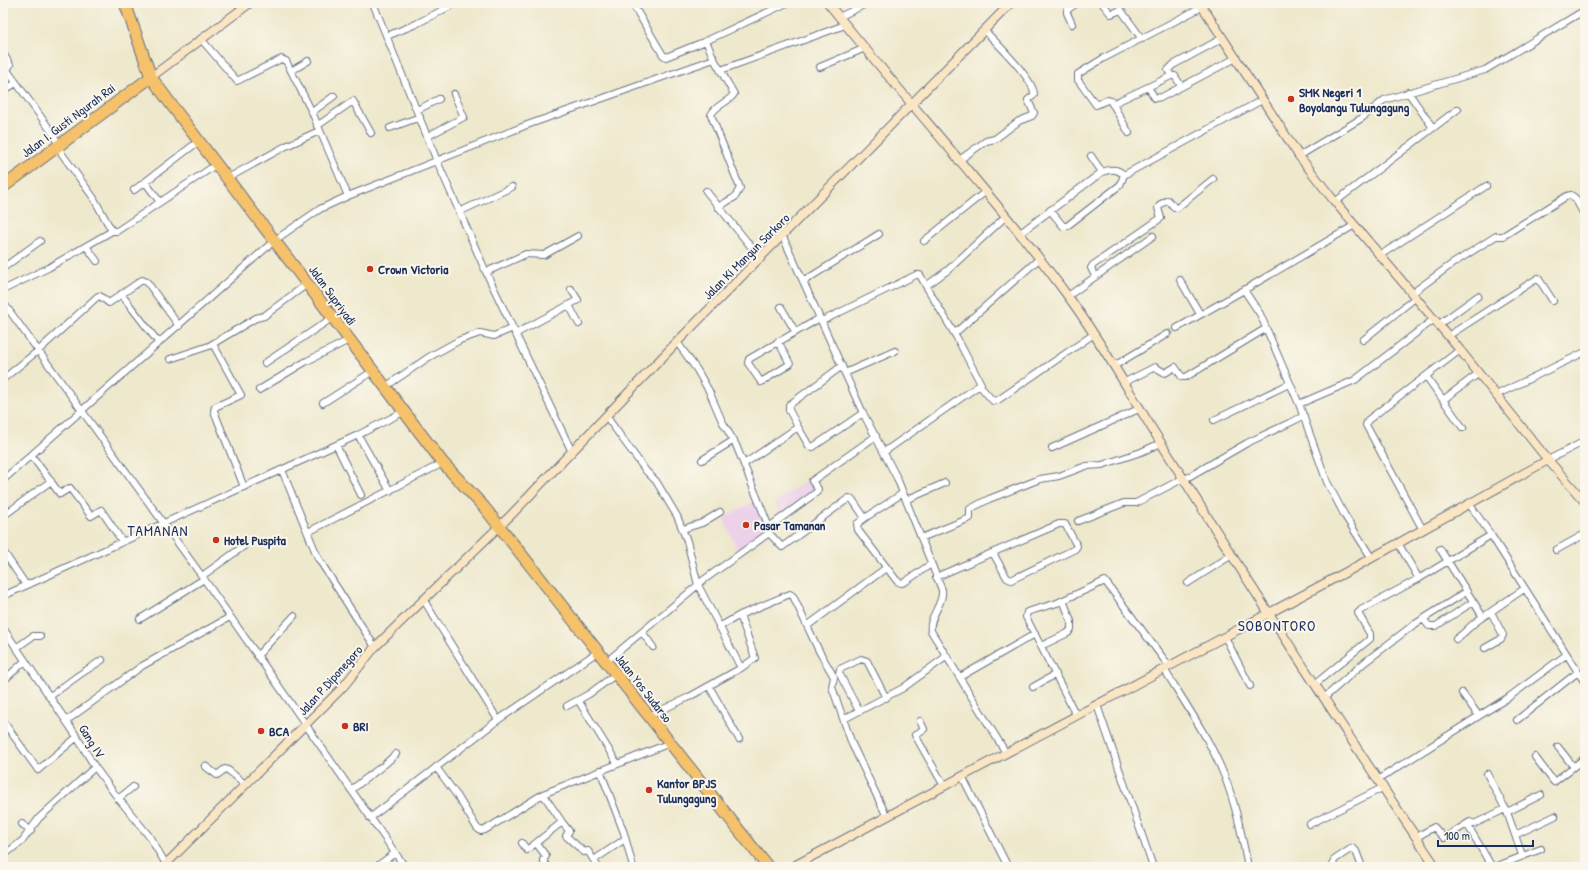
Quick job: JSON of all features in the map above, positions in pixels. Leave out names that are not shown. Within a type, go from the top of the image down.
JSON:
[{"type":"highway","name":"Jalan Supriyadi","points":[[125,3],[151,77],[443,463],[499,526]]},
{"type":"highway","name":"Jalan I. Gusti Ngurah Rai","points":[[3,187],[151,77]]},
{"type":"highway","name":"Jalan Yos Sudarso","points":[[499,526],[599,652],[615,675],[768,867]]},
{"type":"street","points":[[151,77],[250,3]]},
{"type":"street","points":[[373,3],[459,212],[572,452]]},
{"type":"street","points":[[387,36],[416,24],[456,3]]},
{"type":"street","points":[[632,3],[664,56],[706,41],[787,3]]},
{"type":"street","points":[[828,3],[863,49],[985,192],[1068,296],[1141,408],[1161,443],[1185,478],[1268,613],[1436,867]]},
{"type":"street","points":[[839,17],[868,3]]},
{"type":"street","name":"Jalan Ki Mangun Sarkoro","points":[[499,526],[677,342],[761,259],[1012,3]]},
{"type":"street","points":[[1072,24],[1067,10],[1077,3]]},
{"type":"street","points":[[1102,3],[1111,14],[1121,10],[1142,39]]},
{"type":"street","points":[[1129,133],[1112,104],[1107,100],[1096,105],[1078,80],[1078,74],[1201,5],[1299,156],[1353,226],[1460,350],[1548,460],[1585,502]]},
{"type":"street","points":[[1299,156],[1362,118],[1384,100],[1485,70],[1585,10]]},
{"type":"street","points":[[721,70],[845,24]]},
{"type":"street","points":[[958,161],[986,141],[995,139],[1019,121],[1032,116],[1034,113],[1028,100],[1034,95],[1032,88],[1005,51],[984,30]]},
{"type":"street","points":[[1171,76],[1168,70],[1170,68],[1223,38]]},
{"type":"street","points":[[201,39],[237,81],[281,59],[286,61],[312,112],[348,196]]},
{"type":"street","points":[[706,41],[714,59],[734,94],[731,98],[714,109],[711,115],[740,188],[735,197],[718,207]]},
{"type":"street","points":[[820,67],[863,49]]},
{"type":"street","points":[[3,53],[10,65],[7,70],[54,135],[58,146],[93,197],[112,231]]},
{"type":"street","points":[[1148,87],[1156,98],[1236,58]]},
{"type":"street","points":[[3,480],[275,240],[320,209],[348,196],[527,125],[714,59]]},
{"type":"street","points":[[291,71],[308,62]]},
{"type":"street","points":[[1112,104],[1171,76],[1176,76],[1181,86]]},
{"type":"street","points":[[3,91],[16,83]]},
{"type":"street","points":[[1408,92],[1433,128]]},
{"type":"street","points":[[428,136],[464,117],[454,94]]},
{"type":"street","points":[[312,112],[334,96]]},
{"type":"street","points":[[417,110],[439,99]]},
{"type":"street","points":[[1050,210],[1065,227],[1120,185],[1124,175],[1262,100]]},
{"type":"street","points":[[228,178],[318,128],[353,101],[371,133]]},
{"type":"street","points":[[1335,202],[1458,109]]},
{"type":"street","points":[[390,128],[420,117]]},
{"type":"street","points":[[134,190],[199,141]]},
{"type":"street","points":[[1091,156],[1102,172]]},
{"type":"street","points":[[3,290],[24,278],[48,268],[112,231],[117,231],[217,164]]},
{"type":"street","points":[[1019,234],[1102,172],[1111,169],[1117,170],[1124,175]]},
{"type":"street","points":[[1095,276],[1091,268],[1093,265],[1161,218],[1158,208],[1161,204],[1168,200],[1174,207],[1177,208],[1213,179]]},
{"type":"street","points":[[145,182],[160,202]]},
{"type":"street","points":[[1379,256],[1486,186]]},
{"type":"street","points":[[459,212],[512,187]]},
{"type":"street","points":[[706,191],[761,259]]},
{"type":"street","points":[[924,241],[985,192]]},
{"type":"street","points":[[1363,340],[1413,296],[1458,260],[1496,236],[1503,236],[1567,196],[1571,195],[1575,198],[1585,216]]},
{"type":"street","points":[[926,286],[948,270],[1005,217]]},
{"type":"street","points":[[1177,328],[1353,226]]},
{"type":"street","points":[[804,281],[879,234]]},
{"type":"street","points":[[486,272],[526,254],[544,255],[578,236]]},
{"type":"street","points":[[1068,296],[1153,236]]},
{"type":"street","points":[[782,237],[804,281],[864,413],[904,493],[936,577],[942,594],[930,628],[1006,753]]},
{"type":"street","points":[[3,268],[40,241]]},
{"type":"street","points":[[86,246],[97,261]]},
{"type":"street","points":[[955,333],[1039,258]]},
{"type":"street","points":[[778,341],[790,364],[761,382],[748,363],[748,360],[778,341],[795,331],[916,274],[920,275],[955,333],[980,381],[980,386],[993,401],[998,400],[1094,334]]},
{"type":"street","points":[[1448,336],[1538,278],[1553,301]]},
{"type":"street","points":[[3,379],[98,296],[109,303],[141,281],[146,280],[179,326]]},
{"type":"street","points":[[1180,280],[1200,314]]},
{"type":"street","points":[[170,359],[213,344],[256,318],[264,316],[307,284]]},
{"type":"street","points":[[385,388],[429,357],[460,340],[476,333],[494,336],[514,331],[569,305],[578,300],[571,289]]},
{"type":"street","points":[[1244,290],[1260,314],[1304,416],[1328,482],[1345,516],[1371,557]]},
{"type":"street","points":[[122,294],[159,343]]},
{"type":"street","points":[[1299,404],[1355,380],[1436,323],[1478,296]]},
{"type":"street","points":[[3,302],[162,523],[203,577],[405,867]]},
{"type":"street","points":[[569,305],[579,324]]},
{"type":"street","points":[[781,307],[795,331]]},
{"type":"street","points":[[265,363],[332,318]]},
{"type":"street","points":[[1124,382],[1155,367],[1165,372],[1175,367],[1182,377],[1186,377],[1265,328]]},
{"type":"street","points":[[1114,366],[1167,334]]},
{"type":"street","points":[[259,390],[305,362],[349,340]]},
{"type":"street","points":[[677,342],[703,379],[722,422],[734,440],[769,530],[782,547],[850,498],[865,518]]},
{"type":"street","points":[[213,344],[242,395],[215,407],[214,411],[244,487]]},
{"type":"street","points":[[1423,530],[1366,425],[1368,420],[1460,350]]},
{"type":"street","points":[[846,373],[895,351]]},
{"type":"street","points":[[1496,395],[1585,352]]},
{"type":"street","points":[[842,366],[789,405],[789,410],[808,446],[811,447],[864,413]]},
{"type":"street","points":[[323,403],[373,371]]},
{"type":"street","points":[[1443,400],[1478,373]]},
{"type":"street","points":[[1426,376],[1463,428]]},
{"type":"street","points":[[1214,420],[1289,384]]},
{"type":"street","points":[[884,452],[980,386]]},
{"type":"street","points":[[1052,448],[1141,408]]},
{"type":"street","points":[[3,596],[282,470],[405,412]]},
{"type":"street","points":[[606,416],[646,471],[656,481],[683,529],[698,584],[718,627],[741,668]]},
{"type":"street","points":[[1078,521],[1124,503],[1136,504],[1247,443],[1304,416]]},
{"type":"street","points":[[744,464],[798,427]]},
{"type":"street","points":[[358,435],[390,491]]},
{"type":"street","points":[[606,662],[698,584],[817,492],[818,489],[812,481],[876,436]]},
{"type":"street","points":[[702,460],[734,440]]},
{"type":"street","points":[[792,867],[1225,637],[1470,505],[1548,460],[1585,442]]},
{"type":"street","points":[[921,538],[969,519],[971,516],[970,509],[1040,479],[1059,476],[1086,466],[1102,465],[1141,452],[1161,443]]},
{"type":"street","points":[[336,445],[364,500]]},
{"type":"street","points":[[31,455],[61,494],[71,488],[91,516],[101,510],[122,541]]},
{"type":"street","points":[[308,532],[364,500],[390,491],[443,463]]},
{"type":"street","points":[[282,470],[318,558],[375,647]]},
{"type":"street","points":[[3,516],[51,482]]},
{"type":"street","points":[[906,500],[945,483]]},
{"type":"street","points":[[904,493],[857,524],[858,530],[886,568],[901,584],[931,564]]},
{"type":"street","points":[[1470,505],[1491,535],[1585,683]]},
{"type":"street","points":[[683,529],[702,523],[720,512]]},
{"type":"street","points":[[936,577],[1062,523],[1068,528],[1077,546],[1075,549],[1011,580],[1007,578],[993,553]]},
{"type":"street","name":"Jalan P.Diponegoro","points":[[165,865],[343,687],[375,647],[499,526]]},
{"type":"street","points":[[1556,550],[1585,534]]},
{"type":"street","points":[[1315,684],[1370,639],[1370,634],[1358,613],[1361,610],[1419,579],[1491,535]]},
{"type":"street","points":[[1398,543],[1419,579]]},
{"type":"street","points":[[140,619],[203,577],[244,546]]},
{"type":"street","points":[[1440,549],[1483,617]]},
{"type":"street","points":[[3,550],[26,585]]},
{"type":"street","points":[[1188,583],[1232,556]]},
{"type":"street","points":[[807,626],[886,568]]},
{"type":"street","points":[[1076,715],[1026,617],[1026,613],[1063,600],[1102,581],[1107,582],[1167,668],[1210,745],[1224,775],[1239,822],[1248,867]]},
{"type":"street","points":[[1456,639],[1465,633],[1472,623],[1524,589]]},
{"type":"street","points":[[1324,698],[1377,652],[1423,619],[1466,592]]},
{"type":"street","points":[[718,627],[740,615],[790,594],[793,596],[834,677],[832,687],[852,744],[887,817]]},
{"type":"street","points":[[424,599],[498,720]]},
{"type":"street","points":[[1041,646],[1068,633],[1071,629],[1071,621],[1063,600]]},
{"type":"street","points":[[1423,619],[1429,626],[1436,626],[1473,602]]},
{"type":"street","points":[[1485,648],[1501,639],[1503,635],[1491,612]]},
{"type":"street","points":[[649,716],[709,686],[741,668],[755,658],[740,615]]},
{"type":"street","points":[[257,656],[294,616]]},
{"type":"street","points":[[66,721],[146,664],[230,617]]},
{"type":"street","name":"Gang IV","points":[[3,628],[118,799],[149,836],[165,865]]},
{"type":"street","points":[[642,632],[653,647]]},
{"type":"street","points":[[960,677],[1035,634]]},
{"type":"street","points":[[16,648],[33,636],[40,636]]},
{"type":"street","points":[[1225,637],[1250,686]]},
{"type":"street","points":[[370,818],[498,720],[599,652]]},
{"type":"street","points":[[1379,779],[1479,716],[1566,655]]},
{"type":"street","points":[[846,718],[903,688],[947,656]]},
{"type":"street","points":[[859,711],[839,673],[840,670],[861,659],[867,661],[886,698]]},
{"type":"street","points":[[49,697],[79,674],[102,660]]},
{"type":"street","points":[[3,681],[25,661]]},
{"type":"street","points":[[1518,720],[1578,672]]},
{"type":"street","points":[[1033,687],[1056,674]]},
{"type":"street","points":[[567,706],[615,675]]},
{"type":"street","points":[[709,686],[739,739]]},
{"type":"street","points":[[1462,693],[1479,716]]},
{"type":"street","points":[[578,700],[617,763]]},
{"type":"street","points":[[1097,705],[1153,867]]},
{"type":"street","points":[[3,721],[38,770],[77,736]]},
{"type":"street","points":[[920,721],[924,729],[915,735],[944,786]]},
{"type":"street","points":[[436,767],[458,796],[477,828],[485,830],[543,794],[670,743]]},
{"type":"street","points":[[1558,747],[1573,766]]},
{"type":"street","points":[[351,790],[396,754]]},
{"type":"street","points":[[1535,757],[1554,782],[1572,770],[1573,766],[1585,758]]},
{"type":"street","points":[[205,766],[217,775],[225,769],[228,770],[245,784]]},
{"type":"street","points":[[3,856],[18,845],[31,831],[39,818],[96,767]]},
{"type":"street","points":[[600,770],[625,838],[633,867]]},
{"type":"street","points":[[1487,774],[1506,811],[1515,835],[1514,837],[1522,855]]},
{"type":"street","points":[[962,776],[1008,867]]},
{"type":"street","points":[[118,799],[133,787]]},
{"type":"street","points":[[1310,824],[1384,787]]},
{"type":"street","points":[[543,794],[569,831],[566,836],[584,852],[588,851],[598,867]]},
{"type":"street","points":[[1416,838],[1434,827],[1444,838],[1470,822],[1474,824],[1541,795]]},
{"type":"street","points":[[1515,835],[1555,816]]},
{"type":"street","points":[[522,843],[527,850],[562,822]]},
{"type":"street","points":[[22,824],[31,831]]},
{"type":"street","points":[[1467,824],[1492,867]]},
{"type":"street","points":[[594,860],[625,838]]},
{"type":"street","points":[[536,843],[546,856],[543,860],[547,867]]},
{"type":"street","points":[[1335,867],[1333,863],[1334,860],[1352,848],[1356,851],[1362,867]]},
{"type":"street","points":[[1495,867],[1522,855],[1541,849]]},
{"type":"street","points":[[376,867],[395,853]]},
{"type":"shaded area","name":"Pasar Tamanan","points":[[809,479],[817,491],[781,516],[774,503]]},
{"type":"shaded area","name":"Pasar Tamanan","points":[[756,500],[768,532],[739,553],[723,518]]},
{"type":"tunnel","points":[[1167,334],[1177,328]]},
{"type":"place","name":"SMK Negeri 1 Boyolangu Tulungagung","points":[[1291,99]]},
{"type":"place","name":"Crown Victoria","points":[[370,269]]},
{"type":"place","name":"Pasar Tamanan","points":[[746,525]]},
{"type":"place","name":"Hotel Puspita","points":[[216,540]]},
{"type":"place","name":"BRI","points":[[345,726]]},
{"type":"place","name":"BCA","points":[[261,731]]},
{"type":"place","name":"Kantor BPJS Tulungagung","points":[[649,790]]},
{"type":"district","name":"TAMANAN","points":[[158,531]]},
{"type":"district","name":"SOBONTORO","points":[[1277,626]]}]
